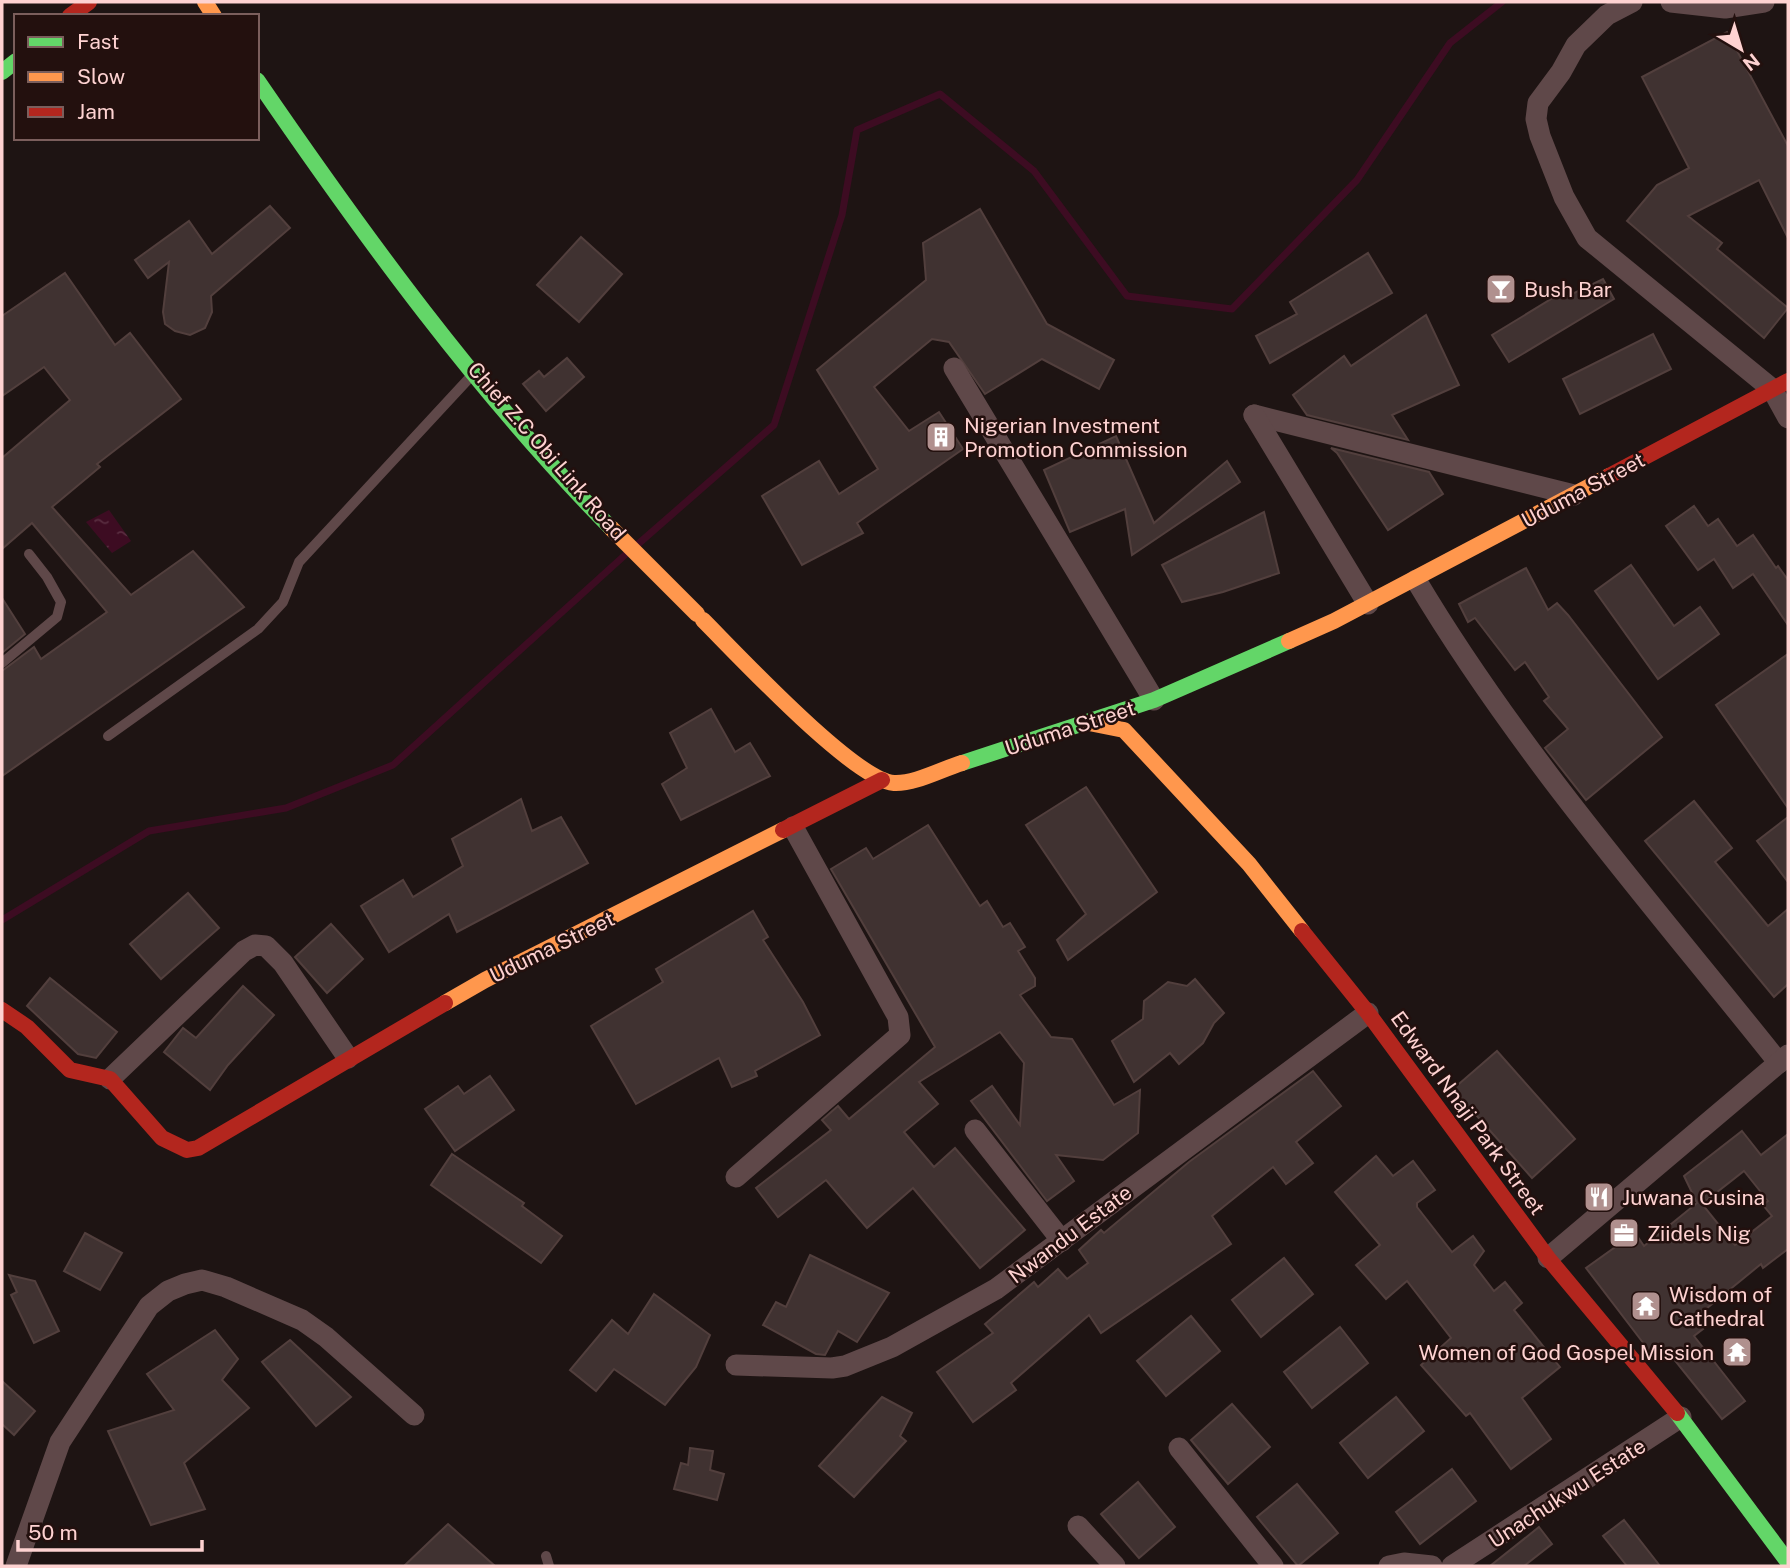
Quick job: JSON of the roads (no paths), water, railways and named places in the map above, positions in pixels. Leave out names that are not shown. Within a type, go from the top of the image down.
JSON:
[{"type":"street","points":[[1632,2],[1607,15],[1576,45],[1561,72],[1538,103],[1536,119],[1540,136],[1564,197],[1587,238],[1780,385],[1788,418]]},
{"type":"street","points":[[1671,2],[1725,8],[1764,2]]},
{"type":"street","name":"Chief Z.C Obi Link Road","points":[[259,83],[384,260],[596,512],[774,692],[865,773],[882,780]]},
{"type":"street","points":[[954,368],[1154,700]]},
{"type":"street","name":"Uduma Street","points":[[110,1079],[162,1138],[187,1150],[198,1147],[485,980],[882,780],[907,781],[945,771],[1154,700],[1416,580],[1780,385]]},
{"type":"street","points":[[1368,604],[1254,415],[1574,495]]},
{"type":"street","points":[[1416,580],[1460,654],[1606,847],[1784,1059],[1548,1258]]},
{"type":"street","name":"Edward Nnaji Park Street","points":[[1086,723],[1124,730],[1249,864],[1368,1013],[1548,1258],[1681,1417],[1788,1562]]},
{"type":"street","points":[[736,1177],[900,1035],[898,1017],[793,827]]},
{"type":"street","points":[[2,1010],[27,1027],[70,1070],[110,1079],[244,951],[255,945],[266,946],[283,963],[348,1058]]},
{"type":"street","name":"Nwandu Estate","points":[[736,1365],[845,1367],[892,1347],[996,1289],[1368,1013]]},
{"type":"street","points":[[975,1130],[1062,1241]]},
{"type":"street","points":[[16,1566],[60,1442],[149,1306],[167,1291],[185,1283],[202,1280],[226,1287],[302,1320],[326,1337],[414,1415]]},
{"type":"street","name":"Unachukwu Estate","points":[[1452,1566],[1681,1417]]},
{"type":"street","points":[[1179,1448],[1273,1566]]},
{"type":"street","points":[[1078,1526],[1115,1566]]},
{"type":"street","points":[[1389,1566],[1404,1563],[1432,1566]]},
{"type":"lane","points":[[108,736],[258,629],[283,602],[299,562],[475,371]]},
{"type":"lane","points":[[2,663],[57,617],[61,602],[47,577],[29,554]]},
{"type":"water","points":[[109,510],[131,541],[112,553],[86,522]]},
{"type":"waterway","points":[[637,545],[774,425],[842,215],[857,130],[940,94],[1034,171],[1127,296],[1232,309],[1357,180],[1450,43],[1502,2]]},
{"type":"waterway","points":[[2,920],[149,831],[286,808],[393,765],[625,555]]},
{"type":"place","name":"Bush Bar","points":[[1501,289]]},
{"type":"place","name":"Nigerian Investment Promotion Commission","points":[[941,437]]},
{"type":"place","name":"Juwana Cusina","points":[[1599,1197]]},
{"type":"place","name":"Ziidels Nig","points":[[1624,1233]]},
{"type":"place","name":"Wisdom of Cathedral","points":[[1646,1306]]},
{"type":"place","name":"Women of God Gospel Mission","points":[[1737,1352]]}]
